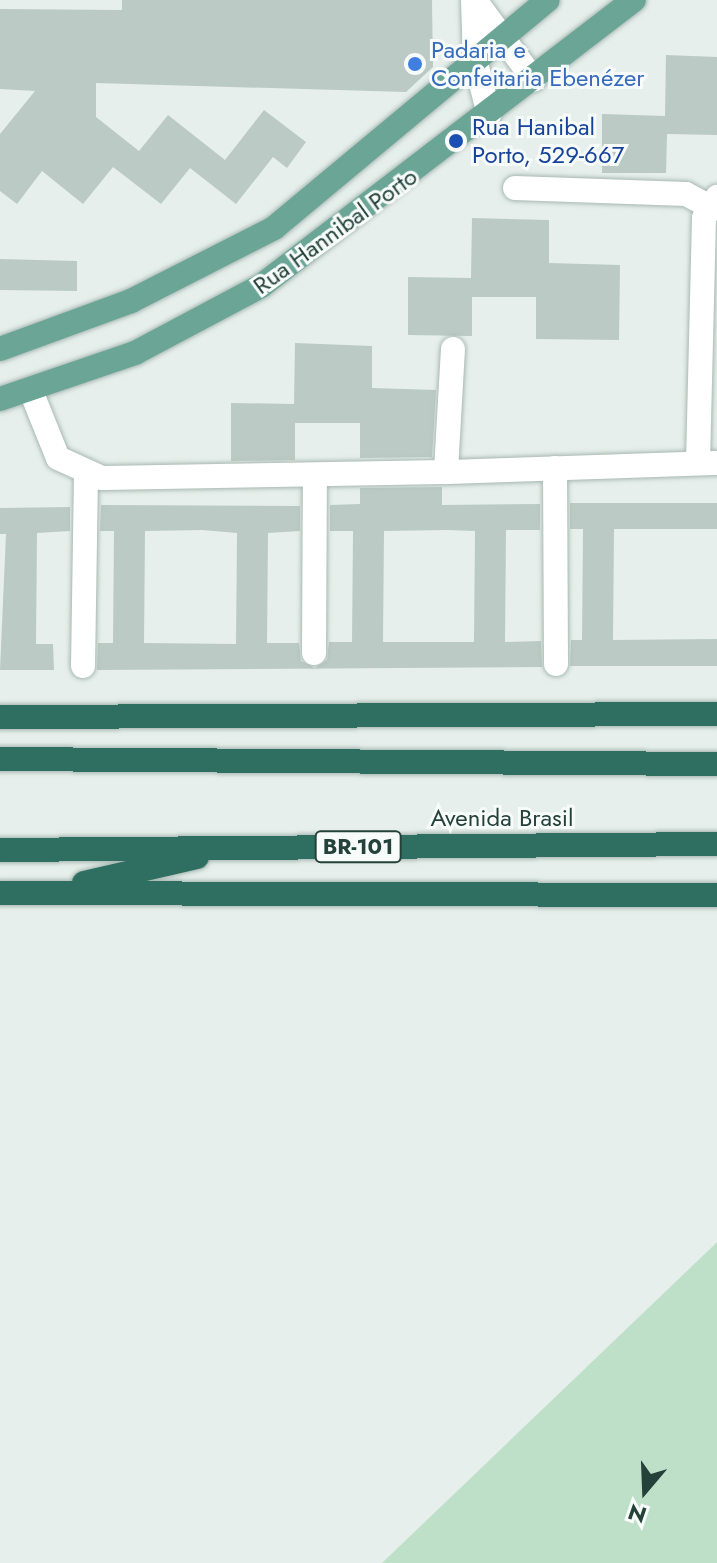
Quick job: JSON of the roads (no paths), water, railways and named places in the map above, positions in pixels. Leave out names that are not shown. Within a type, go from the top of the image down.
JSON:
[{"type":"highway","points":[[0,717],[717,714]]},
{"type":"highway","points":[[0,759],[717,764]]},
{"type":"highway","name":"Avenida Brasil","points":[[0,850],[717,844]]},
{"type":"highway","points":[[43,893],[239,847]]},
{"type":"highway","name":"BR-101","points":[[0,893],[717,895]]},
{"type":"main road","name":"Rua Hannibal Porto","points":[[0,349],[131,301],[274,228],[548,0]]},
{"type":"main road","name":"Rua Hannibal Porto","points":[[0,399],[31,391],[135,353],[261,286],[489,115],[634,0]]},
{"type":"street","points":[[474,0],[534,80]]},
{"type":"street","points":[[474,0],[475,59],[489,115]]},
{"type":"street","points":[[31,391],[49,445],[86,474],[315,477],[708,463],[712,201],[686,194],[515,188]]},
{"type":"street","points":[[446,472],[453,349]]},
{"type":"street","points":[[555,468],[556,664]]},
{"type":"street","points":[[83,666],[86,474]]},
{"type":"street","points":[[314,653],[315,477]]},
{"type":"place","name":"Padaria e Confeitaria Ebenézer","points":[[415,64]]},
{"type":"place","name":"Rua Hanibal Porto, 529-667","points":[[456,141]]}]
